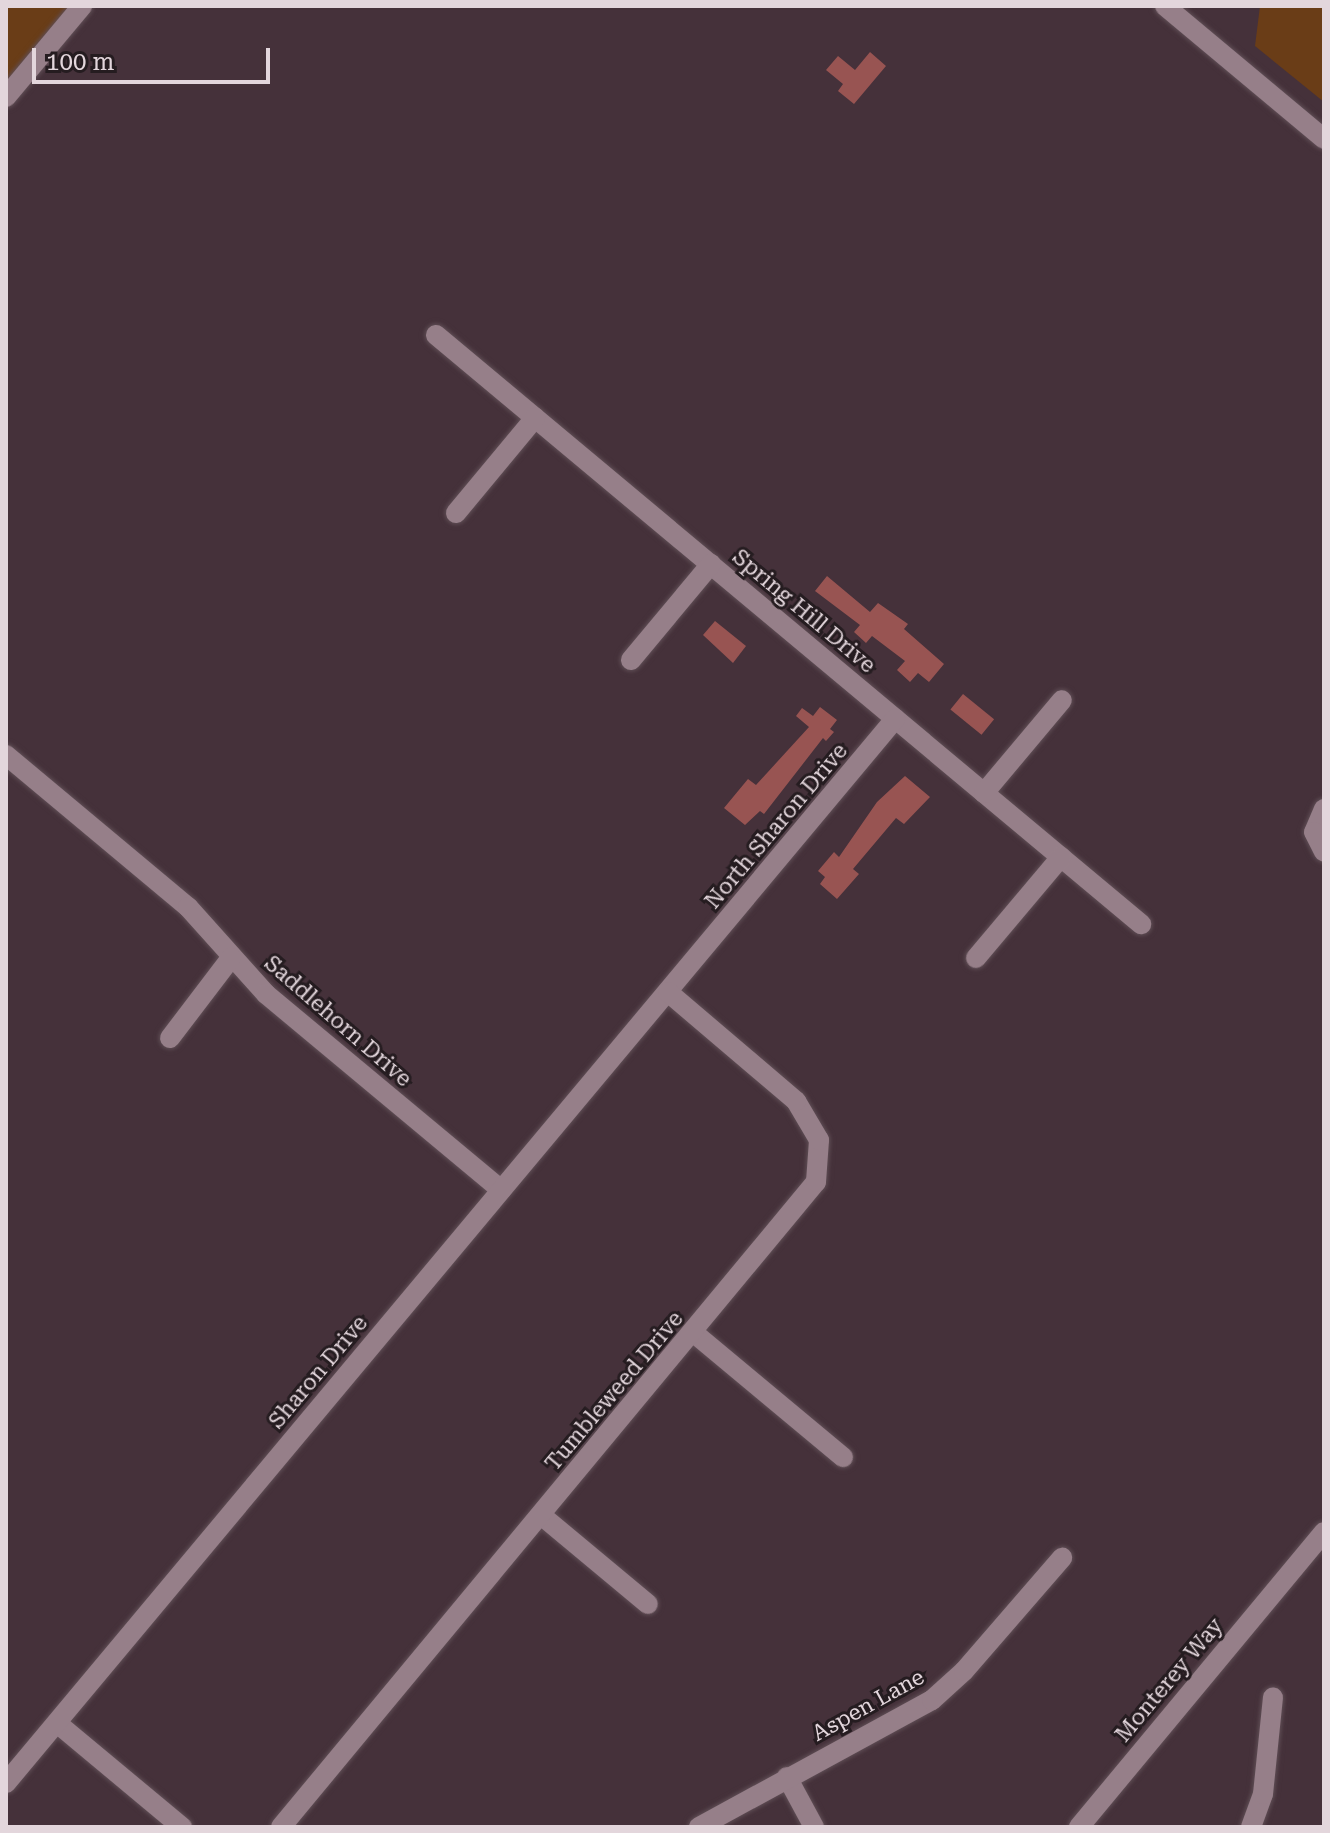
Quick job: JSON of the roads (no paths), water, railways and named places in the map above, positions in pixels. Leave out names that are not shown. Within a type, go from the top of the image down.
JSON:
[{"type":"street","points":[[6,97],[82,6]]},
{"type":"street","points":[[1165,6],[1324,139]]},
{"type":"street","name":"Spring Hill Drive","points":[[436,335],[1141,924]]},
{"type":"street","points":[[456,513],[535,418]]},
{"type":"street","points":[[631,660],[711,564]]},
{"type":"street","points":[[984,793],[1062,700]]},
{"type":"street","name":"North Sharon Drive","points":[[668,992],[895,719]]},
{"type":"street","name":"Saddlehorn Drive","points":[[6,755],[188,907],[266,994],[501,1190]]},
{"type":"street","points":[[1324,809],[1314,832],[1324,852]]},
{"type":"street","points":[[976,958],[1061,857]]},
{"type":"street","points":[[170,1038],[231,958]]},
{"type":"street","name":"Sharon Drive","points":[[6,1783],[668,992]]},
{"type":"street","name":"Tumbleweed Drive","points":[[281,1827],[803,1203],[816,1182],[821,1157],[817,1132],[796,1101],[668,992]]},
{"type":"street","points":[[694,1333],[843,1457]]},
{"type":"street","points":[[541,1515],[648,1604]]},
{"type":"street","name":"Monterey Way","points":[[1079,1827],[1324,1532]]},
{"type":"street","name":"Aspen Lane","points":[[699,1827],[932,1700],[964,1671],[1062,1558]]},
{"type":"street","points":[[1251,1827],[1263,1794],[1273,1698]]},
{"type":"street","points":[[57,1723],[182,1827]]},
{"type":"street","points":[[787,1777],[814,1827]]}]
